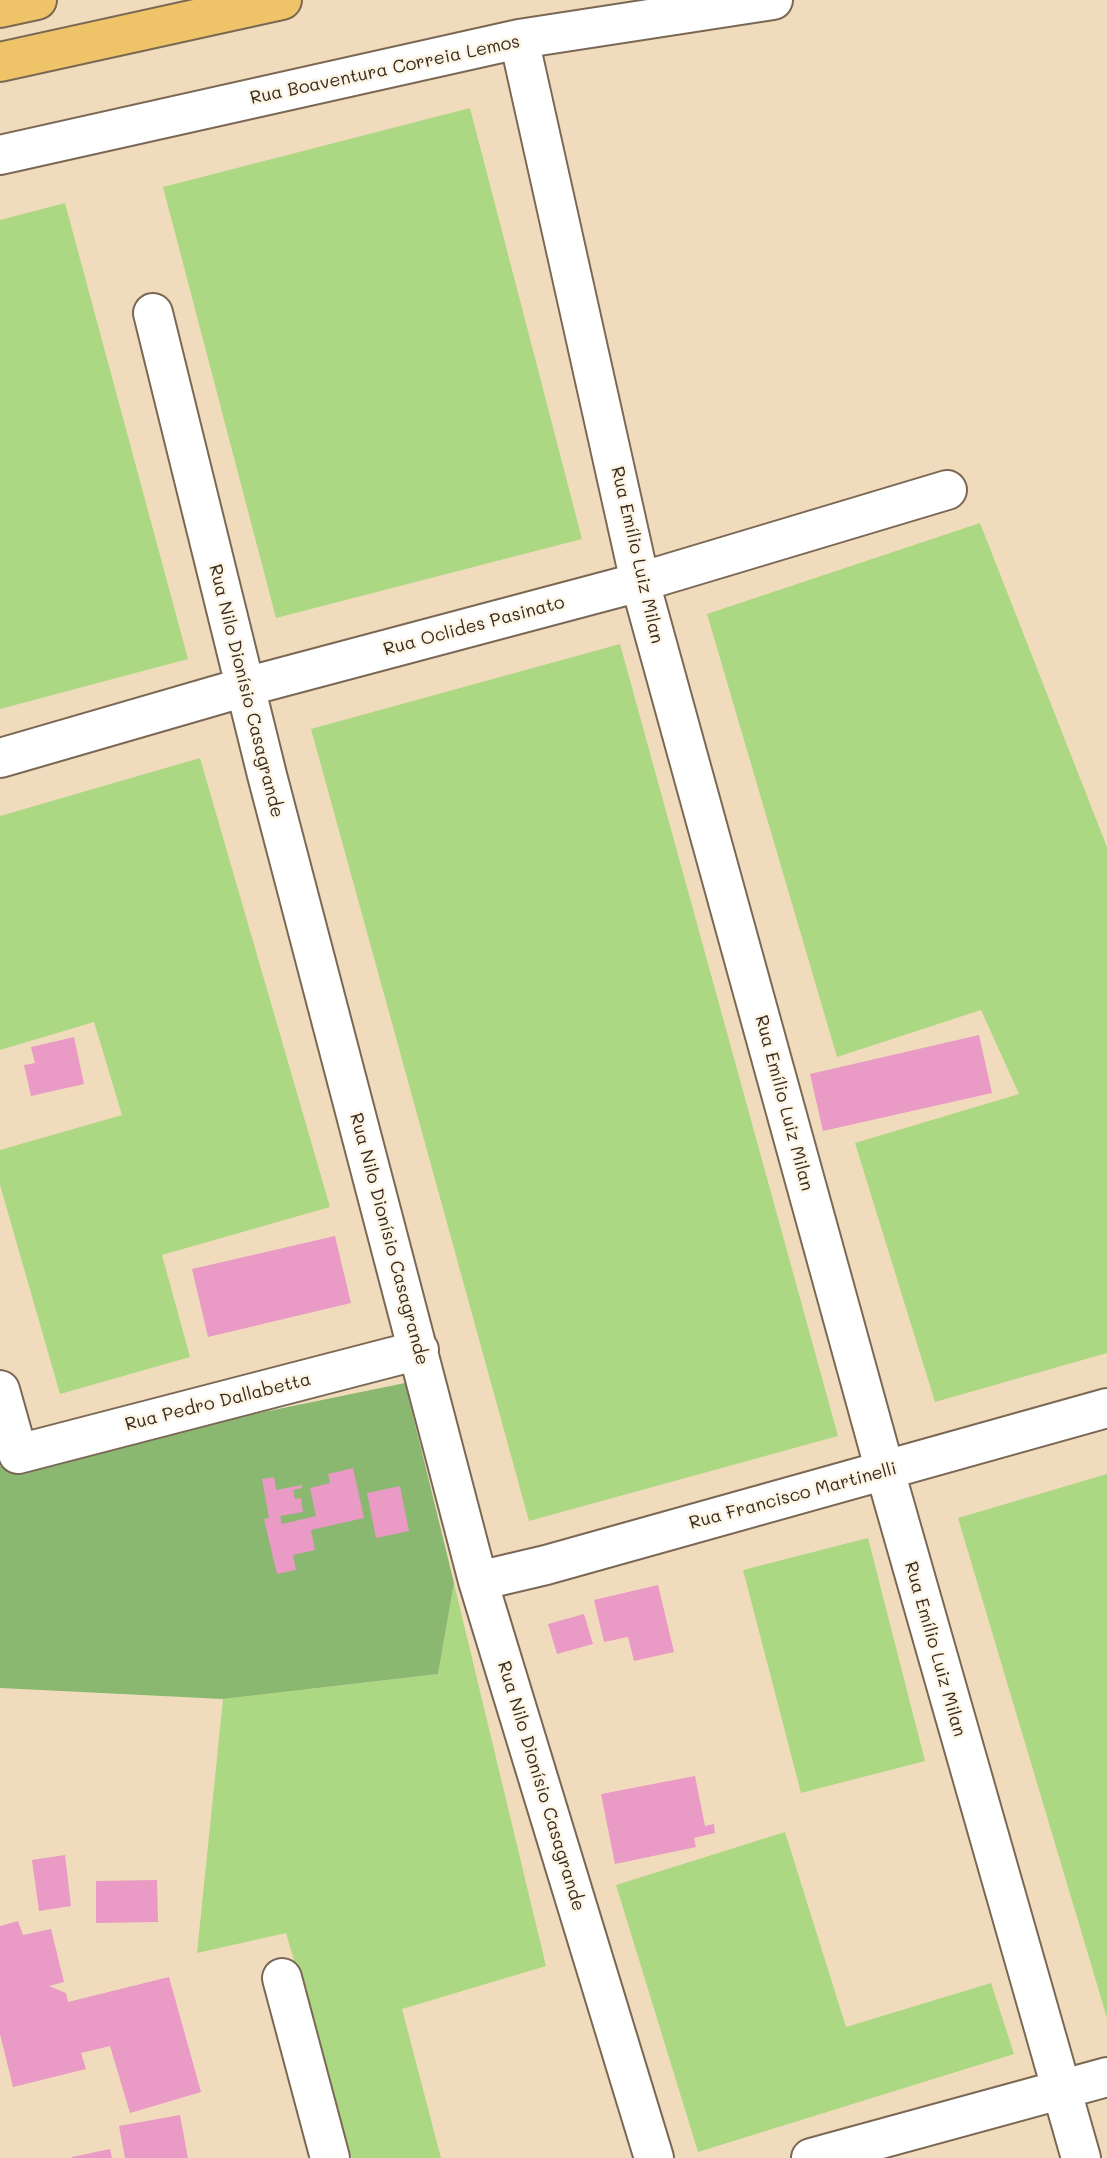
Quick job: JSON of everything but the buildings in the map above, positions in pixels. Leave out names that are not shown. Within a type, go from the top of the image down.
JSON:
[{"type":"highway","points":[[0,8],[37,0]]},
{"type":"highway","points":[[0,62],[282,0]]},
{"type":"street","name":"Rua Boaventura Correia Lemos","points":[[0,155],[519,39],[773,0]]},
{"type":"street","name":"Rua Emílio Luiz Milan","points":[[519,39],[640,582],[885,1471],[1081,2158]]},
{"type":"street","name":"Rua Nilo Dionísio Casagrande","points":[[153,313],[245,687],[478,1581],[654,2158]]},
{"type":"street","name":"Rua Oclides Pasinato","points":[[0,758],[245,687],[640,582],[947,490]]},
{"type":"street","name":"Rua Pedro Dallabetta","points":[[0,1390],[18,1454],[419,1350]]},
{"type":"street","name":"Rua Francisco Martinelli","points":[[478,1581],[559,1561],[1107,1408]]},
{"type":"street","points":[[282,1979],[330,2158]]},
{"type":"street","points":[[811,2158],[1107,2077]]},
{"type":"green space","points":[[470,108],[582,539],[276,618],[163,187]]},
{"type":"green space","points":[[65,203],[188,659],[0,709],[0,220]]},
{"type":"green space","points":[[980,523],[1107,847],[1107,1353],[935,1402],[855,1143],[1019,1094],[981,1010],[837,1057],[707,614]]},
{"type":"green space","points":[[620,644],[838,1436],[529,1521],[311,729]]},
{"type":"green space","points":[[200,758],[330,1207],[162,1255],[190,1357],[60,1394],[0,1185],[0,1150],[122,1115],[94,1022],[0,1050],[0,816]]},
{"type":"green space","points":[[405,1383],[454,1583],[438,1674],[223,1699],[0,1688],[0,1466]]},
{"type":"green space","points":[[1107,1474],[1107,2018],[958,1518]]},
{"type":"green space","points":[[868,1538],[925,1761],[801,1793],[743,1570]]},
{"type":"green space","points":[[454,1583],[546,1966],[402,2009],[441,2158],[352,2158],[286,1933],[197,1953],[223,1699],[438,1674]]},
{"type":"green space","points":[[785,1832],[846,2027],[991,1983],[1014,2054],[698,2152],[616,1885]]}]
